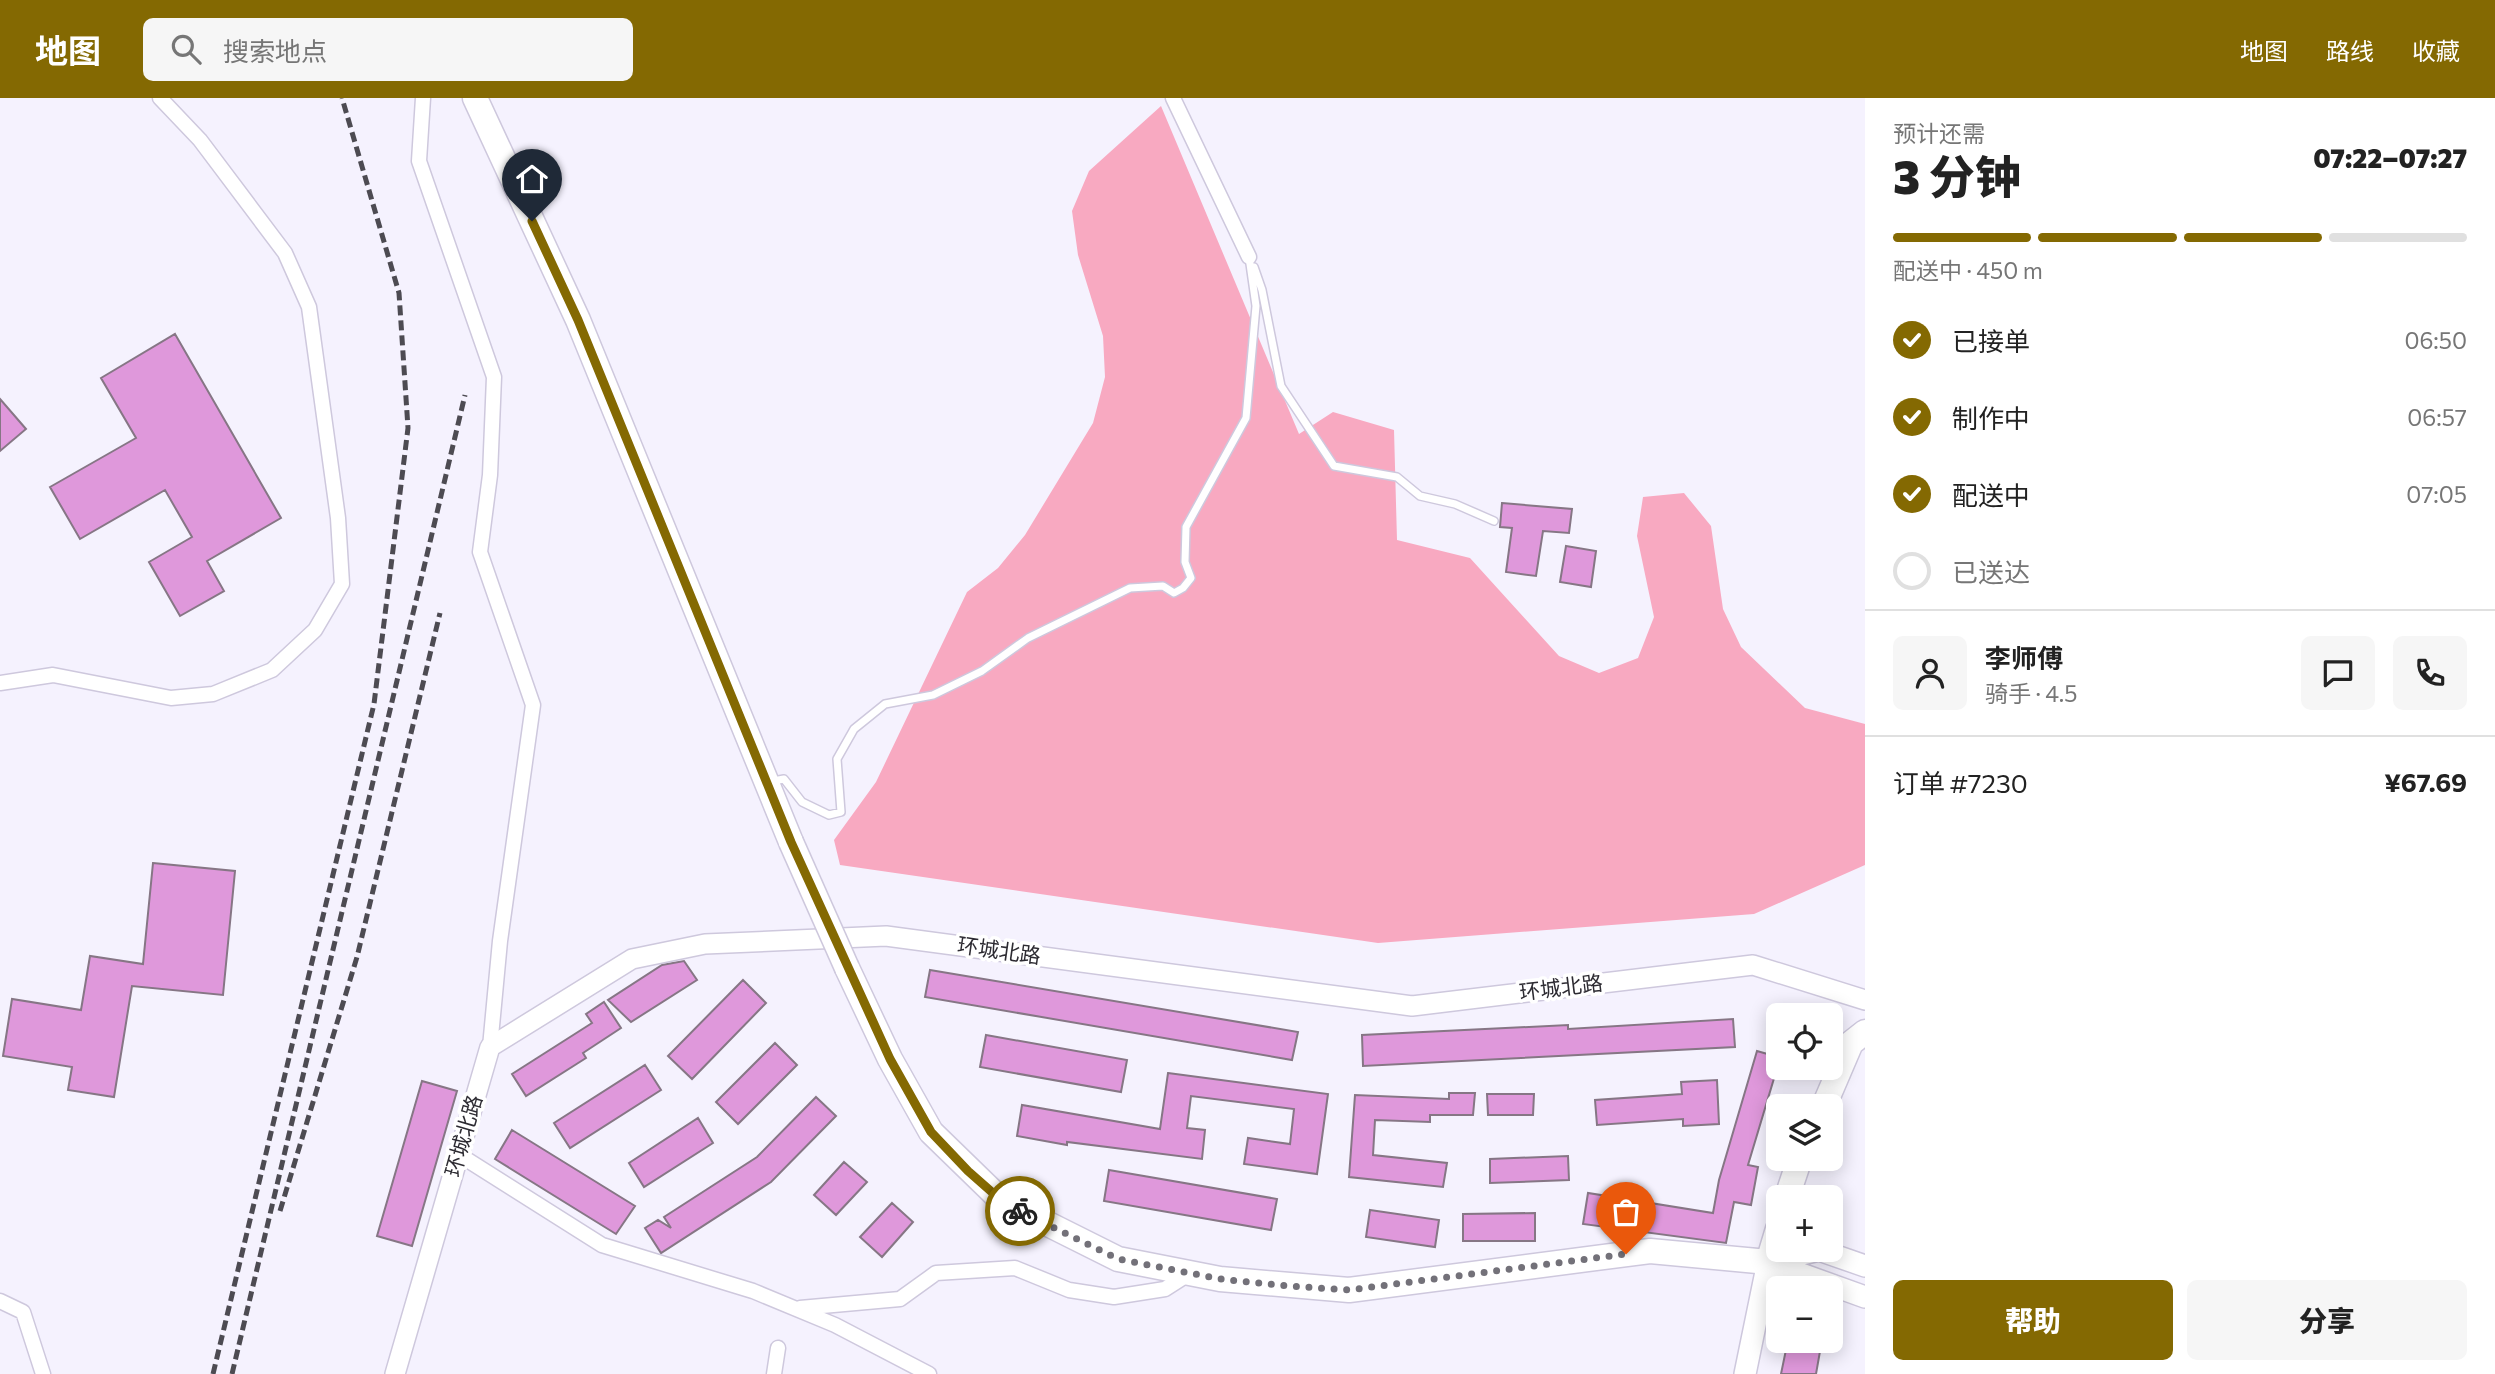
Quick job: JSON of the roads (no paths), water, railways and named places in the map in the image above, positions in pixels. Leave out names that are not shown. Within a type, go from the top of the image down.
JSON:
[{"type":"highway","points":[[475,98],[578,320],[791,842],[847,968],[890,1059],[931,1132],[968,1171],[1002,1201],[1118,1259],[1220,1279],[1349,1290],[1650,1251],[1766,1262]]},
{"type":"highway","points":[[1829,1094],[1852,1043],[1865,1032]]},
{"type":"main road","points":[[1843,1258],[1865,1266]]},
{"type":"main road","points":[[1745,1374],[1768,1262],[1865,1297]]},
{"type":"street","points":[[0,683],[52,675],[171,698],[213,694],[272,670],[315,630],[342,584],[338,518],[309,307],[285,253],[200,140],[160,98]]},
{"type":"street","points":[[423,98],[419,161],[494,377],[490,475],[480,552],[533,705],[500,941],[489,1047]]},
{"type":"street","points":[[1173,98],[1250,257]]},
{"type":"street","name":"环城北路","points":[[395,1374],[489,1047],[632,959],[705,944],[886,936],[1412,1006],[1753,965],[1865,1000]]},
{"type":"street","points":[[458,1154],[602,1245],[753,1291],[835,1325],[929,1374]]},
{"type":"street","points":[[795,1309],[900,1299],[936,1273],[946,1272],[1015,1268],[1069,1290],[1115,1297],[1165,1289],[1190,1273]]},
{"type":"street","points":[[0,1301],[23,1312],[43,1374]]},
{"type":"street","points":[[774,1374],[778,1348]]},
{"type":"lane","points":[[767,782],[784,779],[802,802],[829,815],[841,812],[837,759],[854,729],[885,704],[933,695],[982,670],[1028,638],[1130,587],[1163,586],[1174,593],[1183,588],[1191,578],[1185,562],[1186,527],[1245,418],[1256,306],[1250,257]]},
{"type":"lane","points":[[1250,257],[1262,290],[1281,386],[1334,466],[1397,477],[1420,496],[1455,504],[1494,521]]},
{"type":"railway","points":[[213,1374],[374,704],[408,428],[399,293],[342,98]]},
{"type":"railway","points":[[232,1374],[465,395]]},
{"type":"railway","points":[[280,1211],[357,957],[440,613]]}]
